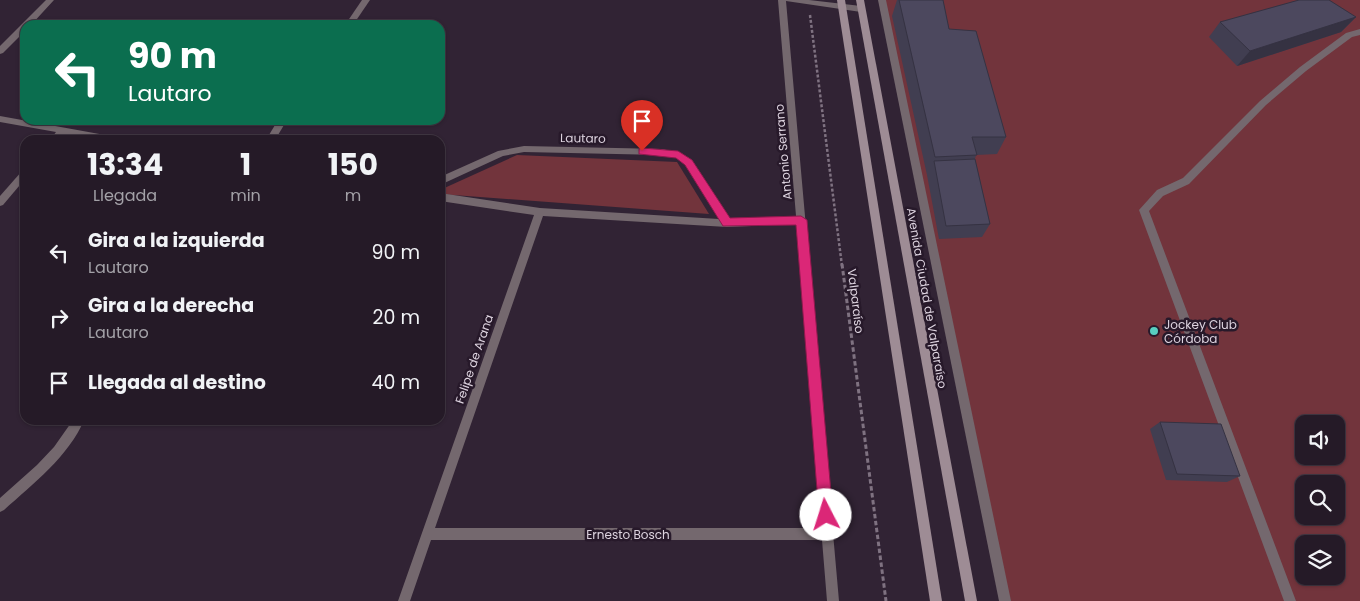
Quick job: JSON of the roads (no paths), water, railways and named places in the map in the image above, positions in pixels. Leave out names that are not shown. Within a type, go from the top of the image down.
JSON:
[{"type":"main road","points":[[842,3],[936,601]]},
{"type":"main road","name":"Avenida Ciudad de Valparaíso","points":[[861,5],[971,601]]},
{"type":"street","points":[[30,20],[50,0]]},
{"type":"street","points":[[352,20],[366,0]]},
{"type":"street","name":"Antonio Serrano","points":[[782,0],[834,601]]},
{"type":"street","points":[[790,0],[861,5]]},
{"type":"street","points":[[882,0],[1005,601]]},
{"type":"street","points":[[0,51],[20,30]]},
{"type":"street","points":[[1290,601],[1144,210],[1160,193],[1186,181],[1263,103],[1303,69],[1349,35],[1360,32]]},
{"type":"street","points":[[0,119],[20,122]]},
{"type":"street","points":[[34,125],[90,135]]},
{"type":"street","points":[[58,135],[63,130]]},
{"type":"street","name":"Lautaro","points":[[445,179],[502,153],[524,149],[662,152],[678,155],[689,162],[727,223]]},
{"type":"street","points":[[0,202],[20,179]]},
{"type":"street","points":[[445,198],[540,212],[727,223],[801,220]]},
{"type":"street","name":"Felipe de Arana","points":[[404,601],[540,212]]},
{"type":"street","points":[[0,506],[58,451],[76,425]]},
{"type":"street","name":"Ernesto Bosch","points":[[428,534],[828,534]]},
{"type":"place","name":"Jockey Club Córdoba","points":[[1154,331]]}]
